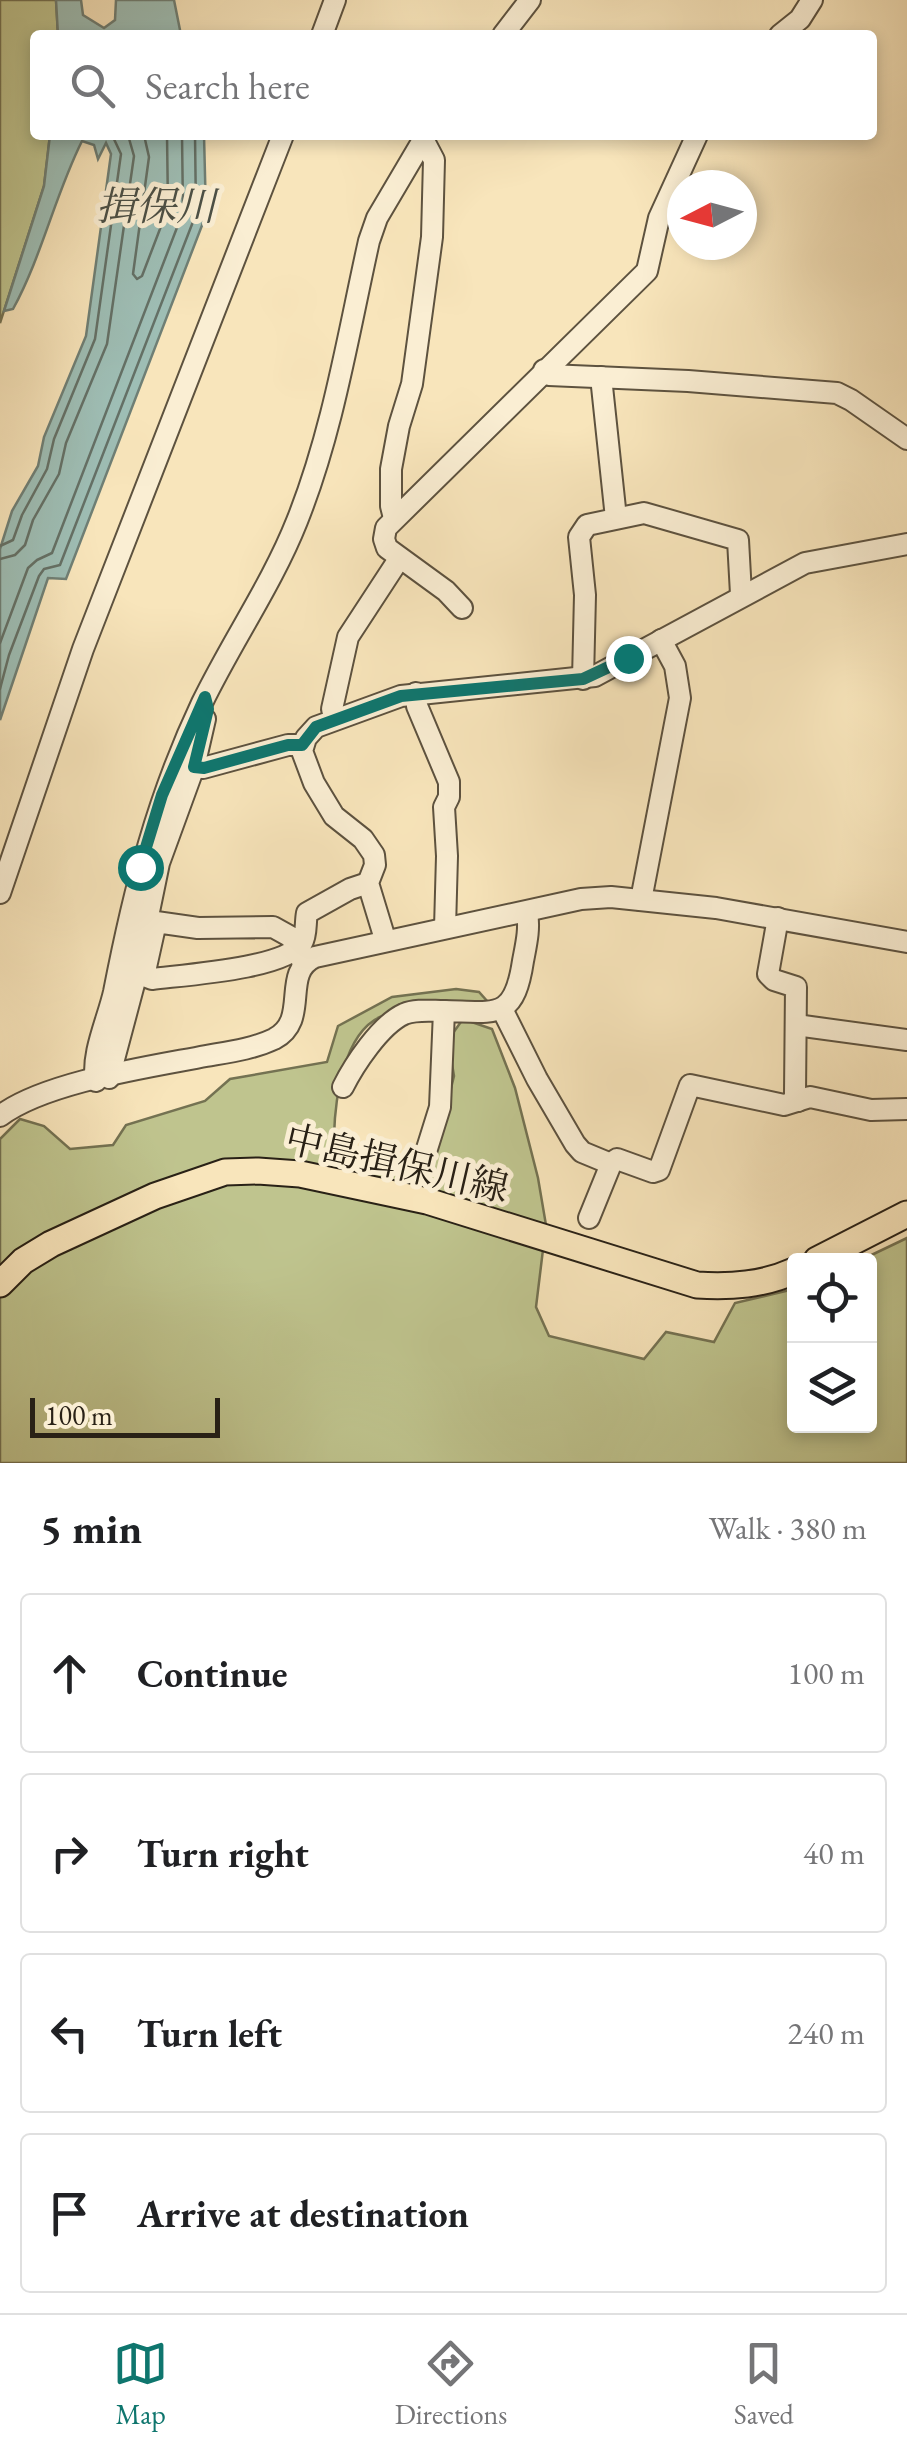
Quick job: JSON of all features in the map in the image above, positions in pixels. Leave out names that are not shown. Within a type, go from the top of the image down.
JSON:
[{"type":"main road","name":"中島揖保川線","points":[[0,1284],[52,1244],[156,1196],[226,1172],[258,1170],[300,1174],[427,1201],[698,1285],[754,1284],[787,1273]]},
{"type":"main road","points":[[831,1253],[907,1214]]},
{"type":"street","points":[[324,30],[335,0]]},
{"type":"street","points":[[507,30],[530,0]]},
{"type":"street","points":[[786,30],[812,0]]},
{"type":"street","points":[[0,893],[77,666],[280,140]]},
{"type":"street","points":[[102,1079],[96,1060],[140,867],[162,795],[205,697],[296,523],[331,419],[369,242],[377,218],[423,140]]},
{"type":"street","points":[[394,518],[392,469],[399,426],[412,384],[432,237],[434,160],[426,140]]},
{"type":"street","points":[[462,608],[446,591],[387,548],[386,528],[646,271],[659,218],[696,140]]},
{"type":"street","points":[[544,370],[549,375],[688,380],[837,394],[852,400],[907,439]]},
{"type":"street","points":[[602,377],[616,518]]},
{"type":"street","points":[[583,679],[580,537],[587,525],[644,513],[738,540],[741,594]]},
{"type":"street","points":[[302,745],[316,727],[335,718],[416,693],[583,679],[741,594],[818,558],[907,544]]},
{"type":"street","points":[[335,718],[332,709],[348,637],[399,559]]},
{"type":"street","points":[[642,900],[680,698],[675,666],[661,640]]},
{"type":"street","points":[[416,693],[417,706],[448,782],[449,797],[444,807],[445,928]]},
{"type":"street","points":[[102,1079],[134,984],[159,863],[194,767],[208,709],[205,697]]},
{"type":"street","points":[[194,767],[302,745]]},
{"type":"street","points":[[302,745],[314,783],[334,816],[363,839],[374,855],[375,866],[368,883],[386,939]]},
{"type":"street","points":[[5,1109],[38,1094],[243,1049],[279,1036],[294,1016],[306,913],[368,883]]},
{"type":"street","points":[[300,956],[290,937],[273,927],[198,928],[156,922],[144,976],[152,979],[268,964],[598,896],[778,918],[907,942]]},
{"type":"street","points":[[343,1087],[356,1062],[404,1014],[422,1010],[502,1009],[517,995],[529,924],[526,913]]},
{"type":"street","points":[[778,918],[768,974],[774,980],[796,986],[798,1101]]},
{"type":"street","points":[[502,1009],[575,1144],[582,1152],[612,1164]]},
{"type":"street","points":[[425,1155],[440,1107],[444,1011]]},
{"type":"street","points":[[796,1025],[907,1040]]},
{"type":"street","points":[[590,1218],[617,1159],[654,1172],[659,1170],[690,1085],[784,1106],[810,1098],[871,1110],[907,1110]]},
{"type":"green space","points":[[0,0],[56,0],[58,30],[30,30],[30,140],[49,140],[44,186],[0,323]]},
{"type":"green space","points":[[456,989],[479,992],[488,1002],[406,1008],[367,1026],[343,1069],[334,1136],[376,1170],[413,1175],[435,1153],[454,1076],[448,1040],[463,1019],[492,1029],[515,1088],[538,1178],[546,1225],[536,1307],[549,1336],[644,1359],[666,1332],[714,1342],[735,1303],[787,1291],[787,1433],[877,1433],[876,1253],[907,1238],[907,1463],[0,1463],[0,1139],[20,1119],[44,1126],[70,1149],[113,1145],[126,1125],[205,1101],[230,1079],[327,1062],[338,1026],[392,997]]},
{"type":"water","points":[[56,0],[81,0],[83,15],[104,28],[115,20],[116,0],[174,0],[180,30],[58,30]]},
{"type":"water","name":"揖保川","points":[[49,140],[204,140],[206,215],[66,579],[48,578],[0,720],[0,549],[12,511],[38,466],[44,437],[86,336],[111,154],[106,143],[98,159],[94,145],[82,141],[23,289],[13,309],[4,311],[44,186]]},
{"type":"route","points":[[140,867],[162,795],[205,697],[208,709],[194,767],[204,768],[288,745],[302,745],[316,727],[401,696],[583,679],[628,658]]}]
